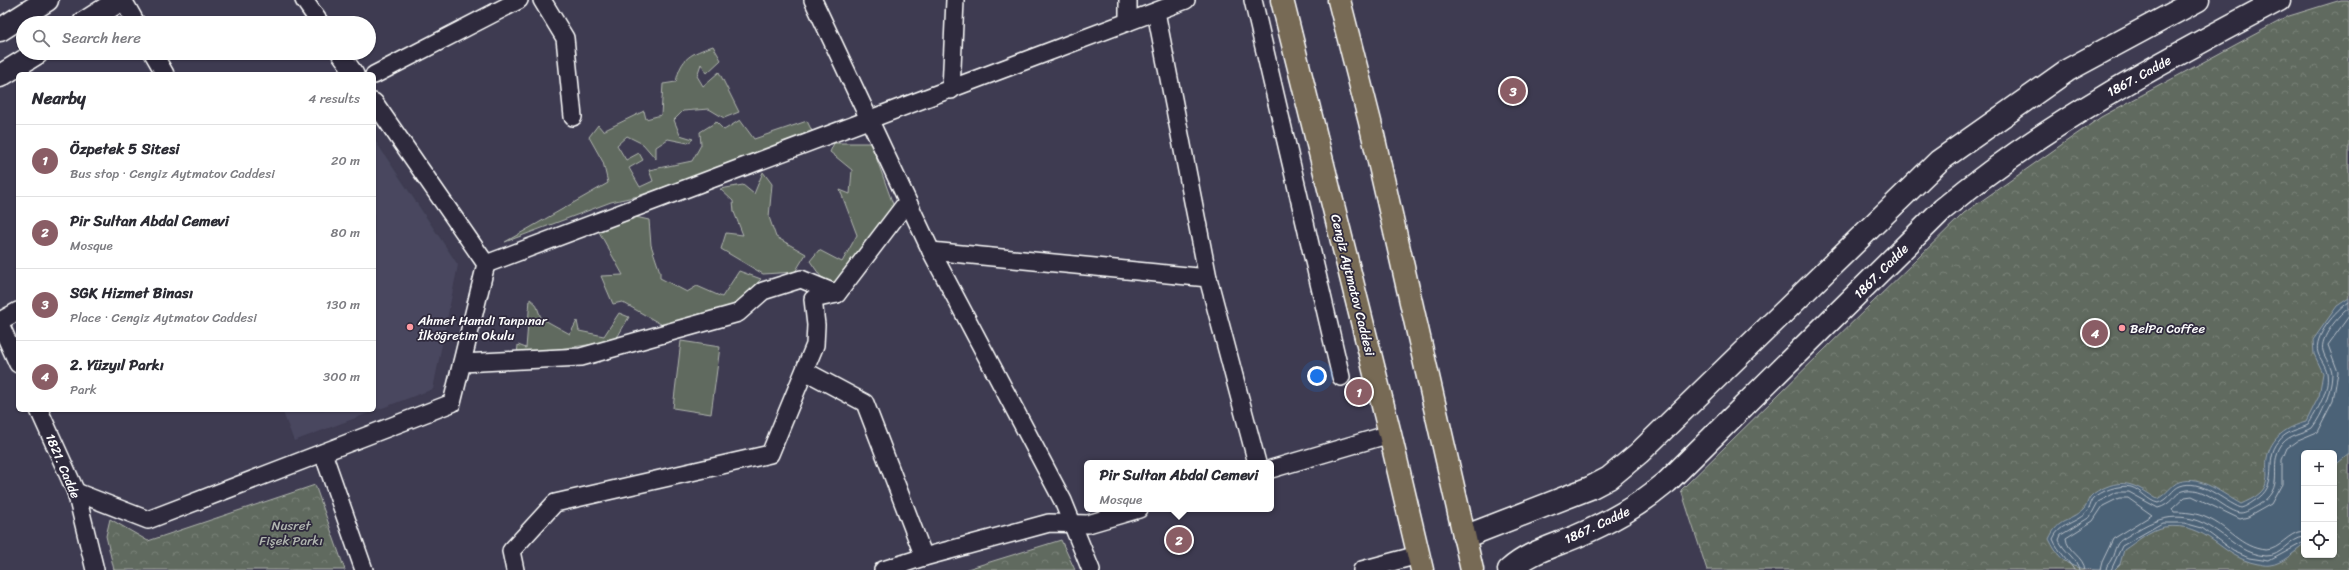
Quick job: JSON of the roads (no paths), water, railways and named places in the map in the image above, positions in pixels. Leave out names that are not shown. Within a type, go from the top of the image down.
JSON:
[{"type":"main road","name":"Cengiz Aytmatov Caddesi","points":[[1282,0],[1390,434],[1420,562]]},
{"type":"main road","points":[[1339,0],[1370,122],[1472,570]]},
{"type":"street","points":[[22,16],[47,0]]},
{"type":"street","points":[[95,16],[120,0]]},
{"type":"street","points":[[123,0],[132,16]]},
{"type":"street","points":[[304,0],[315,16]]},
{"type":"street","points":[[376,74],[519,0]]},
{"type":"street","points":[[542,0],[565,38],[573,116]]},
{"type":"street","points":[[813,0],[868,122],[931,251],[1063,501],[1091,570]]},
{"type":"street","points":[[951,90],[955,0]]},
{"type":"street","points":[[1128,0],[1128,22]]},
{"type":"street","points":[[486,264],[868,122],[1186,0]]},
{"type":"street","points":[[1253,0],[1341,377]]},
{"type":"street","points":[[1464,537],[1590,488],[1609,478],[1639,453],[1939,161],[2068,70],[2096,53],[2198,0]]},
{"type":"street","name":"1867. Cadde","points":[[1509,570],[1524,558],[1614,520],[1631,510],[1655,492],[1938,215],[1967,189],[2073,114],[2279,0]]},
{"type":"street","points":[[1156,12],[1208,278],[1256,460]]},
{"type":"street","points":[[0,30],[16,20]]},
{"type":"street","points":[[0,76],[26,60]]},
{"type":"street","points":[[157,60],[164,72]]},
{"type":"street","points":[[345,60],[354,72]]},
{"type":"street","points":[[76,492],[148,520],[452,403],[486,264],[376,106]]},
{"type":"street","points":[[515,570],[511,551],[555,503],[770,454],[815,345],[816,324],[813,299],[837,294],[907,202]]},
{"type":"street","points":[[931,251],[1208,278]]},
{"type":"street","points":[[462,363],[581,357],[738,313],[763,291],[802,279],[837,294]]},
{"type":"street","points":[[0,321],[16,311]]},
{"type":"street","points":[[0,324],[16,360]]},
{"type":"street","points":[[805,371],[865,402],[924,557]]},
{"type":"street","name":"1821. Cadde","points":[[40,412],[76,492],[95,570]]},
{"type":"street","points":[[1274,467],[1390,434]]},
{"type":"street","points":[[323,453],[364,570]]},
{"type":"street","points":[[884,570],[924,557],[1048,523],[1088,524],[1129,512]]},
{"type":"street","points":[[1362,570],[1420,562]]},
{"type":"water","points":[[2349,298],[2349,454],[2337,464],[2337,450],[2301,450],[2301,547],[2288,557],[2274,564],[2258,564],[2233,554],[2203,534],[2192,529],[2164,527],[2149,533],[2124,550],[2120,564],[2114,570],[2091,570],[2082,568],[2074,566],[2060,557],[2049,539],[2056,527],[2083,510],[2093,494],[2114,484],[2127,484],[2139,488],[2157,499],[2176,483],[2187,481],[2204,483],[2241,504],[2260,493],[2267,481],[2267,458],[2272,444],[2286,430],[2306,422],[2319,396],[2323,373],[2314,354],[2313,340],[2337,306]]},
{"type":"place","name":"SGK Hizmet Binası","points":[[1513,91]]},
{"type":"place","name":"Ahmet Hamdi Tanpınar İlköğretim Okulu","points":[[410,327]]},
{"type":"place","name":"BelPa Coffee","points":[[2122,328]]},
{"type":"place","name":"2. Yüzyıl Parkı","points":[[2095,333]]},
{"type":"place","name":"Özpetek 5 Sitesi","points":[[1359,392]]},
{"type":"place","name":"Pir Sultan Abdal Cemevi","points":[[1179,540]]},
{"type":"park label","name":"Nusret Fişek Parkı","points":[[291,532]]}]
